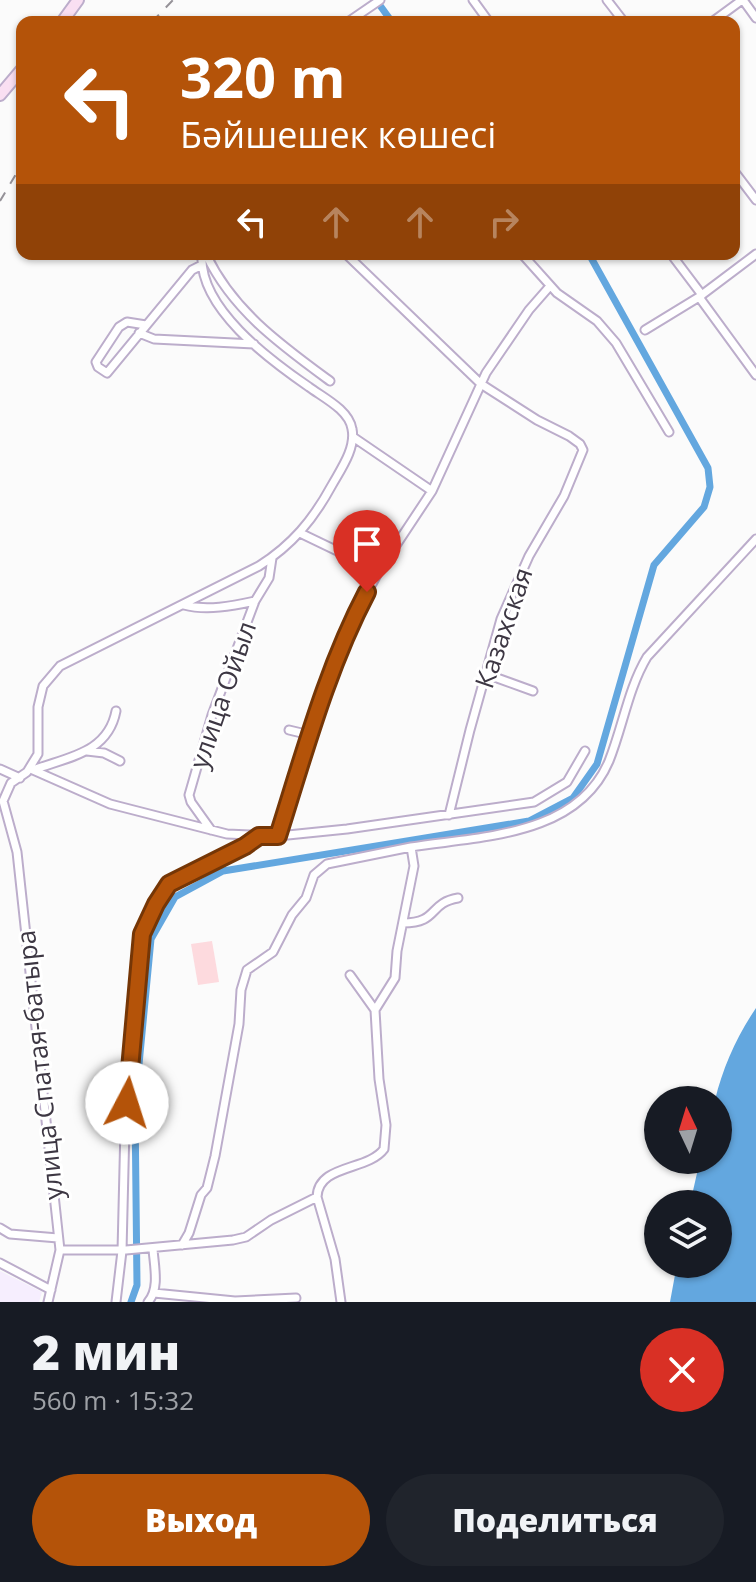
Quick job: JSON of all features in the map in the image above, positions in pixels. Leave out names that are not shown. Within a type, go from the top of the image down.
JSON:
[{"type":"street","points":[[356,16],[380,0]]},
{"type":"street","points":[[607,0],[619,16]]},
{"type":"street","points":[[720,16],[743,0],[756,18]]},
{"type":"street","points":[[0,95],[16,76]]},
{"type":"street","points":[[740,179],[756,200]]},
{"type":"street","points":[[645,330],[700,296],[756,254]]},
{"type":"street","points":[[30,771],[38,754],[38,707],[43,686],[60,666],[284,551],[300,533],[346,459],[353,437],[348,417],[254,344],[229,319],[209,285],[203,260]]},
{"type":"street","points":[[208,260],[239,306],[280,344],[330,381]]},
{"type":"street","points":[[352,260],[481,384]]},
{"type":"street","points":[[527,260],[550,286],[597,321],[616,343],[669,432]]},
{"type":"street","points":[[675,260],[756,375]]},
{"type":"street","points":[[146,325],[127,322],[119,327],[96,362],[98,367],[107,373],[192,270],[202,265]]},
{"type":"street","points":[[209,285],[223,284]]},
{"type":"street","points":[[278,836],[310,735],[356,613],[379,571],[432,491],[481,384],[522,320],[550,286]]},
{"type":"street","points":[[139,333],[154,339],[254,344]]},
{"type":"street","name":"Казахская","points":[[449,815],[501,619],[514,586],[564,496],[583,450],[569,436],[537,420],[481,384]]},
{"type":"street","points":[[353,437],[432,491]]},
{"type":"street","points":[[300,533],[379,571]]},
{"type":"street","points":[[182,1245],[201,1195],[207,1188],[219,1141],[239,1024],[241,990],[247,970],[273,952],[292,915],[306,898],[318,870],[327,864],[541,824],[584,798],[602,776],[635,677],[647,657],[756,539]]},
{"type":"street","name":"улица Ойыл","points":[[211,830],[189,795],[212,715],[255,601],[269,578],[272,558]]},
{"type":"street","points":[[184,605],[214,608],[255,601]]},
{"type":"street","points":[[486,674],[533,691]]},
{"type":"street","points":[[0,786],[30,771],[85,751],[105,739],[116,711]]},
{"type":"street","points":[[289,730],[310,735]]},
{"type":"street","points":[[85,751],[104,753],[120,761]]},
{"type":"street","points":[[30,771],[110,804],[227,834],[278,836],[516,807],[543,798],[567,782],[585,751]]},
{"type":"street","points":[[0,769],[20,778]]},
{"type":"street","name":"улица Спатая-батыра","points":[[11,783],[3,801],[17,852],[60,1250],[48,1302]]},
{"type":"street","points":[[0,817],[8,824]]},
{"type":"street","points":[[116,1302],[124,1250],[125,1126],[142,934],[169,884],[259,836]]},
{"type":"street","points":[[375,1010],[395,978],[397,951],[414,866],[411,847]]},
{"type":"street","points":[[403,923],[426,920],[439,905],[458,898]]},
{"type":"street","points":[[341,1302],[335,1259],[317,1188],[326,1177],[373,1159],[384,1149],[386,1125],[379,1079],[375,1010],[350,975]]},
{"type":"street","points":[[60,1250],[149,1249],[246,1237],[271,1220],[317,1197]]},
{"type":"street","points":[[0,1228],[10,1234],[58,1238]]},
{"type":"street","points":[[148,1302],[154,1293],[149,1249]]},
{"type":"street","points":[[0,1263],[51,1290]]},
{"type":"street","points":[[154,1293],[239,1301],[296,1298]]},
{"type":"shaded area","points":[[212,941],[219,982],[198,985],[191,944]]},
{"type":"shaded area","points":[[0,1271],[42,1292],[39,1302],[0,1302]]},
{"type":"water","points":[[756,1008],[756,1302],[670,1302],[674,1278],[732,1278],[732,1190],[693,1190],[697,1174],[732,1174],[732,1086],[719,1086]]},
{"type":"waterway","points":[[376,0],[388,16]]},
{"type":"waterway","points":[[131,1302],[137,1285],[135,1106],[151,939],[175,897],[223,871],[529,821],[573,798],[597,764],[654,565],[704,507],[710,487],[708,468],[592,260]]},
{"type":"railway","points":[[158,16],[173,0]]},
{"type":"railway","points":[[0,201],[16,174]]},
{"type":"route","points":[[127,1103],[142,934],[156,904],[169,884],[259,836],[278,836],[314,723],[367,592]]}]
